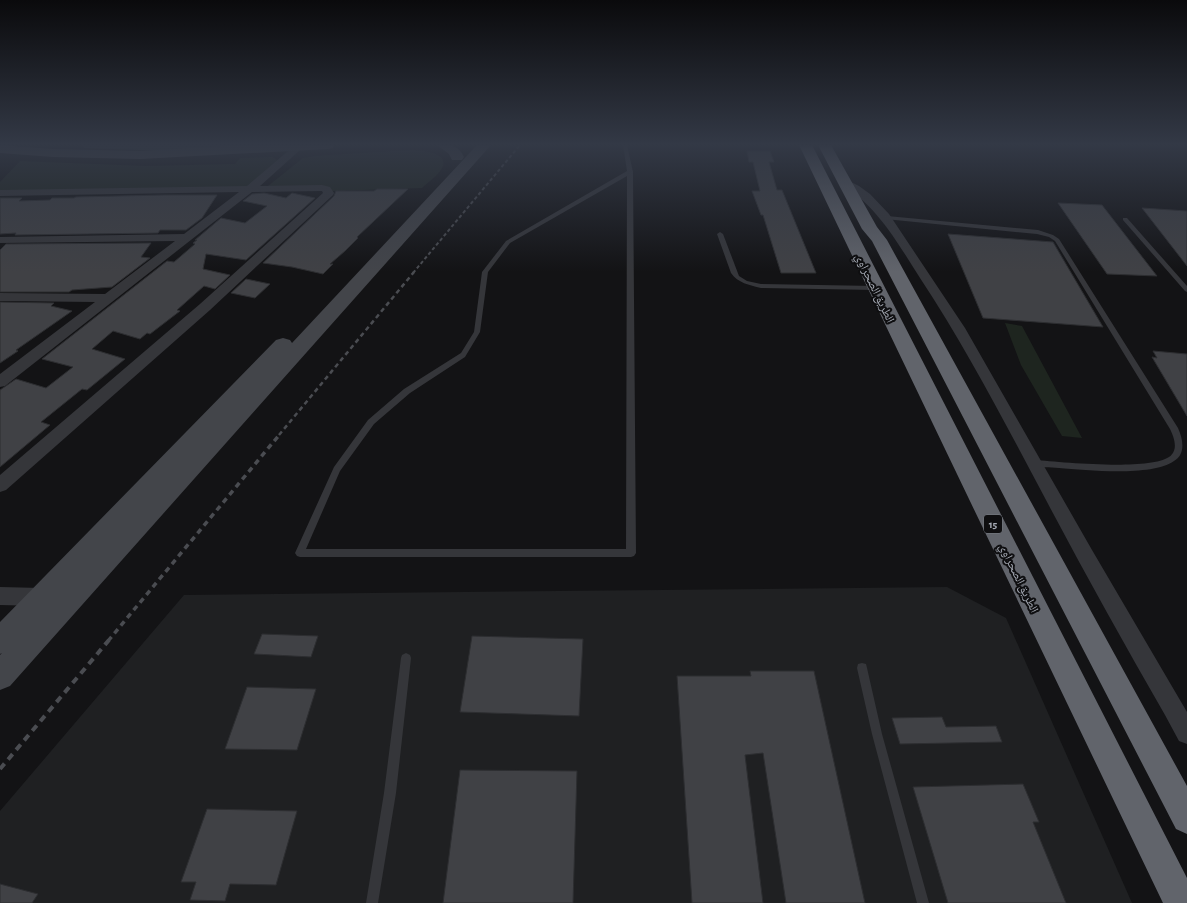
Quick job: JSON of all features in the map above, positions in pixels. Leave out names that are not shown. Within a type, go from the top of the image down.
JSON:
[{"type":"highway","name":"الطريق الصحراوي","points":[[828,187],[875,288],[1181,903]]},
{"type":"highway","name":"الطريق الصحراوي","points":[[846,187],[870,229],[879,240],[1187,818]]},
{"type":"street","points":[[0,641],[202,431],[432,187]]},
{"type":"street","points":[[0,676],[436,187]]},
{"type":"street","points":[[854,187],[869,199],[886,218],[931,283],[963,335],[1187,733]]},
{"type":"street","points":[[0,193],[322,188],[330,192],[205,307],[2,481]]},
{"type":"street","points":[[0,382],[250,189]]},
{"type":"street","points":[[0,240],[186,237]]},
{"type":"street","points":[[0,297],[108,298]]},
{"type":"street","points":[[0,596],[41,597]]},
{"type":"lane","points":[[604,187],[508,242],[485,272],[477,332],[463,355],[407,391],[371,422],[337,469],[300,554],[631,553],[630,187]]},
{"type":"lane","points":[[886,218],[1033,231],[1051,236],[1057,240],[1174,428],[1180,444],[1178,452],[1172,459],[1160,464],[1135,467],[1099,467],[1034,463]]},
{"type":"lane","points":[[1125,219],[1187,290]]},
{"type":"lane","points":[[720,234],[734,273],[737,277],[752,284],[774,286],[875,288]]},
{"type":"lane","points":[[372,903],[390,793],[406,658]]},
{"type":"lane","points":[[862,668],[877,734],[923,903]]},
{"type":"shaded area","points":[[0,187],[242,187],[0,193]]},
{"type":"shaded area","points":[[268,187],[423,187],[336,191],[269,191]]},
{"type":"shaded area","points":[[1005,323],[1022,326],[1082,438],[1062,436],[1021,365]]},
{"type":"shaded area","points":[[947,587],[1006,618],[1132,903],[0,903],[0,811],[184,595]]},
{"type":"building","points":[[759,187],[776,187],[777,190],[782,190],[816,273],[781,273],[763,215],[761,215],[752,191],[760,191]]},
{"type":"building","points":[[377,189],[408,189],[330,264],[333,264],[323,274],[292,267],[263,263],[334,196],[336,191],[374,191]]},
{"type":"building","points":[[264,193],[286,198],[292,193],[315,198],[246,260],[206,254],[203,269],[230,275],[215,289],[204,286],[177,310],[180,311],[150,334],[147,333],[140,339],[113,331],[92,349],[125,359],[87,390],[82,389],[41,422],[50,425],[0,467],[0,390],[16,379],[46,388],[73,367],[42,359],[167,261],[174,262],[195,244],[193,243],[197,240],[195,240],[221,218],[245,223],[267,206],[243,201],[252,194]]},
{"type":"building","points":[[217,195],[202,218],[186,230],[160,230],[158,233],[0,234],[0,198],[22,198],[19,201],[76,197]]},
{"type":"building","points":[[1058,203],[1102,205],[1157,276],[1107,274]]},
{"type":"building","points":[[1142,208],[1187,211],[1187,266]]},
{"type":"building","points":[[948,234],[1053,242],[1103,327],[983,318]]},
{"type":"building","points":[[151,243],[141,257],[150,258],[112,287],[72,290],[69,292],[0,292],[0,250],[6,244]]},
{"type":"building","points":[[246,279],[270,284],[255,298],[231,293]]},
{"type":"building","points":[[0,302],[54,303],[51,306],[72,311],[0,363]]},
{"type":"building","points":[[1153,351],[1187,354],[1187,416],[1152,357],[1157,358]]},
{"type":"building","points":[[262,634],[318,636],[311,657],[254,654]]},
{"type":"building","points":[[472,636],[583,639],[579,716],[460,712]]},
{"type":"building","points":[[750,671],[814,671],[865,903],[786,903],[763,753],[745,755],[763,903],[692,903],[677,676],[751,676]]},
{"type":"building","points":[[247,687],[316,689],[297,750],[225,749]]},
{"type":"building","points":[[942,717],[946,727],[996,726],[1002,742],[900,744],[892,718]]},
{"type":"building","points":[[460,770],[577,771],[573,903],[443,903]]},
{"type":"building","points":[[1023,784],[1039,822],[1033,822],[1066,903],[948,903],[913,787]]},
{"type":"building","points":[[207,809],[297,811],[276,885],[230,884],[225,901],[190,900],[196,882],[181,882]]},
{"type":"building","points":[[0,884],[38,894],[32,903],[0,903]]},
{"type":"railway","points":[[413,273],[485,187]]},
{"type":"railway","points":[[279,435],[414,272]]},
{"type":"railway","points":[[108,641],[280,434]]},
{"type":"railway","points":[[0,769],[109,640]]}]
